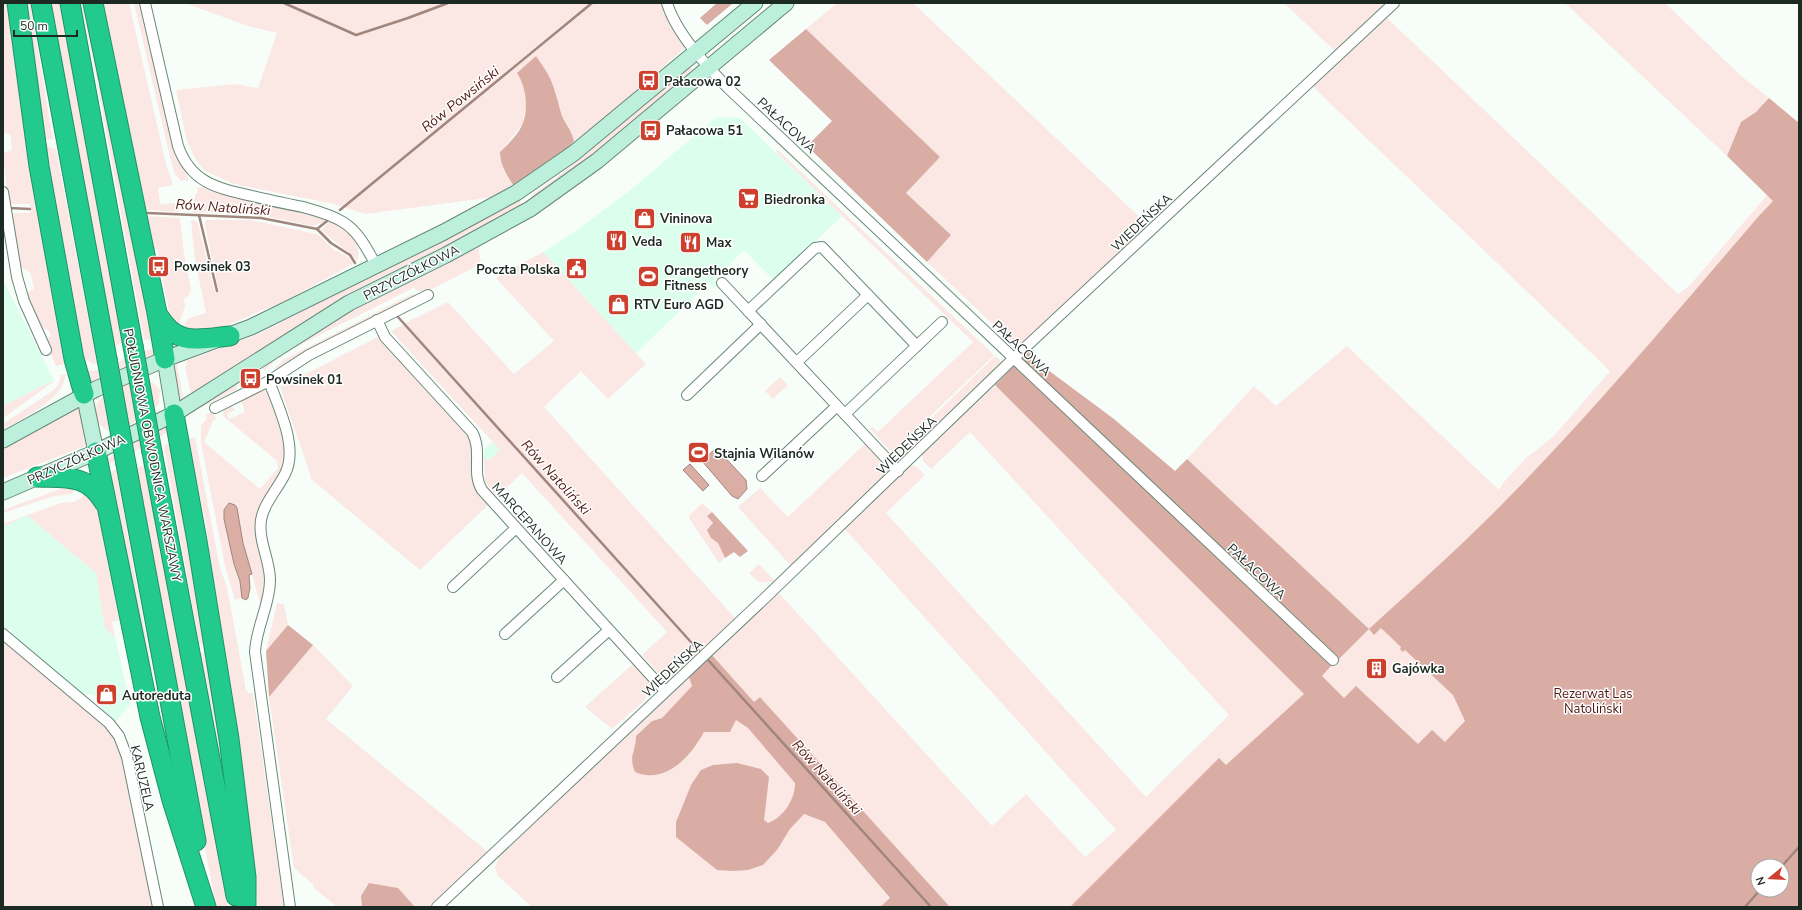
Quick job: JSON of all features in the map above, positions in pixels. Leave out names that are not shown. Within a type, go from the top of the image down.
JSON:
[{"type":"highway","points":[[17,3],[39,166],[74,358],[84,394]]},
{"type":"highway","name":"POŁUDNIOWA OBWODNICA WARSZAWY","points":[[41,3],[207,907]]},
{"type":"highway","name":"POŁUDNIOWA OBWODNICA WARSZAWY","points":[[70,3],[152,452],[238,907]]},
{"type":"highway","points":[[93,3],[157,313],[165,359]]},
{"type":"highway","points":[[157,313],[170,331],[181,338],[196,339],[230,336]]},
{"type":"highway","points":[[174,414],[197,541],[223,702],[246,877],[246,907]]},
{"type":"highway","points":[[96,452],[105,504],[150,717],[172,800],[207,907]]},
{"type":"highway","points":[[37,477],[75,479],[87,483],[96,491],[105,504]]},
{"type":"main road","name":"PRZYCZÓŁKOWA","points":[[3,440],[84,394],[165,359],[230,336],[493,207],[535,182],[574,153],[755,3]]},
{"type":"main road","name":"PRZYCZÓŁKOWA","points":[[3,492],[96,452],[174,414],[349,303],[452,252],[530,209],[586,170],[786,3]]},
{"type":"main road","points":[[530,209],[526,200],[526,193],[535,182]]},
{"type":"main road","points":[[165,359],[174,414]]},
{"type":"main road","points":[[84,394],[96,452]]},
{"type":"street","points":[[145,3],[178,146],[183,158],[191,170],[204,181],[223,189],[320,211],[336,218],[350,228],[359,237],[376,265]]},
{"type":"street","name":"PAŁACOWA","points":[[667,3],[677,27],[696,52],[728,88],[1333,660]]},
{"type":"street","name":"WIEDEŃSKA","points":[[437,907],[898,471],[1014,358],[1394,3]]},
{"type":"street","points":[[4,197],[17,277],[24,301],[46,350]]},
{"type":"street","points":[[748,311],[815,248],[820,247],[824,248],[917,346]]},
{"type":"street","points":[[722,283],[898,471]]},
{"type":"street","points":[[797,362],[868,294]]},
{"type":"street","points":[[215,408],[269,380],[309,355],[428,295]]},
{"type":"street","name":"MARCEPANOWA","points":[[377,320],[385,337],[472,432],[478,449],[477,477],[479,485],[516,528],[666,691]]},
{"type":"street","points":[[845,414],[942,322]]},
{"type":"street","points":[[687,395],[761,324]]},
{"type":"street","points":[[269,380],[288,437],[290,458],[287,470],[266,506],[261,520],[261,536],[270,580],[268,598],[257,636],[255,652],[290,907]]},
{"type":"street","points":[[762,476],[837,406]]},
{"type":"street","points":[[453,587],[516,528]]},
{"type":"street","points":[[505,634],[564,580]]},
{"type":"street","points":[[557,677],[609,630]]},
{"type":"street","name":"KARUZELA","points":[[3,634],[108,723],[119,736],[127,757],[158,907]]},
{"type":"shaded area","points":[[717,117],[740,118],[842,216],[774,281],[744,250],[714,280],[718,284],[714,288],[709,283],[636,353],[543,252],[580,228],[628,192]]},
{"type":"shaded area","points":[[5,284],[54,380],[3,406],[3,285]]},
{"type":"shaded area","points":[[493,442],[500,450],[489,461],[484,457],[484,449]]},
{"type":"shaded area","points":[[716,448],[746,480],[747,489],[738,499],[732,496],[702,461]]},
{"type":"shaded area","points":[[690,464],[709,485],[703,491],[683,470]]},
{"type":"shaded area","points":[[229,503],[235,505],[237,508],[243,543],[252,574],[249,575],[250,588],[248,598],[246,600],[242,598],[240,581],[234,564],[224,519],[224,510]]},
{"type":"shaded area","points":[[27,515],[96,573],[105,628],[115,637],[130,705],[115,722],[102,711],[99,700],[91,694],[83,695],[12,635],[12,630],[9,628],[8,630],[3,628],[3,527]]},
{"type":"green space","points":[[3,3],[10,3],[35,200],[64,364],[56,366],[46,342],[51,335],[49,330],[39,327],[27,296],[29,291],[34,289],[30,272],[21,267],[19,263],[10,213],[30,213],[30,204],[8,204],[3,154],[12,149],[10,134],[3,133]]},
{"type":"green space","points":[[23,3],[30,3],[53,139],[45,140],[50,148],[56,149],[97,364],[93,364],[88,360],[85,361],[38,102]]},
{"type":"green space","points":[[49,3],[63,3],[125,342],[111,347]]},
{"type":"green space","points":[[81,3],[87,3],[156,339],[144,340],[98,87],[101,85],[102,79],[97,80]]},
{"type":"green space","points":[[102,3],[129,3],[166,164],[173,185],[158,188],[160,204],[175,203],[180,212],[145,210]]},
{"type":"green space","points":[[134,3],[141,3],[173,146],[187,174],[188,182],[185,180],[181,181],[175,174],[171,161]]},
{"type":"green space","points":[[185,3],[665,3],[687,46],[587,133],[574,141],[562,116],[546,71],[536,56],[523,82],[526,106],[522,125],[500,152],[500,157],[506,174],[513,185],[494,197],[365,214],[334,204],[234,184],[205,171],[197,162],[187,141],[176,90],[235,84],[258,88],[277,33],[248,26]]},
{"type":"green space","points":[[717,3],[732,4],[707,25],[700,18]]},
{"type":"green space","points":[[837,3],[913,3],[1150,227],[1020,350],[927,262],[951,235],[906,193],[940,157],[806,29]]},
{"type":"green space","points":[[1284,3],[1387,3],[1336,52]]},
{"type":"green space","points":[[1565,3],[1665,3],[1740,75],[1769,98],[1756,112],[1741,122],[1727,156]]},
{"type":"green space","points":[[1386,17],[1678,294],[1690,285],[1767,195],[1774,200],[1799,907],[950,907],[760,697],[754,702],[712,655],[778,592],[992,826],[1026,794],[1085,857],[1116,830],[844,528],[910,466],[916,466],[925,475],[886,513],[1146,797],[1229,715],[970,432],[931,469],[923,461],[922,454],[995,385],[1304,694],[1369,629],[1187,459],[1254,386],[1276,406],[1347,346],[1499,490],[1504,482],[1526,458],[1554,436],[1610,371],[1311,85]]},
{"type":"green space","points":[[806,29],[940,157],[906,193],[951,235],[927,262],[807,146],[832,121],[769,60]]},
{"type":"green space","points":[[536,56],[552,82],[562,116],[574,141],[565,151],[513,185],[506,174],[500,157],[500,152],[518,132],[524,119],[526,98],[523,84],[517,73]]},
{"type":"green space","points":[[689,65],[694,72],[635,123],[532,200],[531,199],[533,194],[594,148]]},
{"type":"green space","name":"Rezerwat Las Natoliński","points":[[1769,98],[1799,123],[1799,907],[1070,907],[1219,758],[1226,765],[1304,694],[995,385],[1015,365],[1332,665],[1322,676],[1344,698],[1356,686],[1418,744],[1432,730],[1445,742],[1465,721],[1453,695],[1405,650],[1403,652],[1400,649],[1401,647],[1381,628],[1374,635],[1369,629],[1443,562],[1546,459],[1608,391],[1773,201],[1727,156],[1741,122],[1756,112]]},
{"type":"green space","points":[[778,150],[994,355],[892,453],[870,429],[872,427],[878,432],[973,342],[776,152]]},
{"type":"green space","points":[[200,187],[317,215],[338,223],[351,234],[356,242],[358,247],[357,261],[322,230],[328,223],[327,221],[313,226],[255,214],[216,212],[193,213],[195,195],[198,192],[197,188]]},
{"type":"green space","points":[[519,198],[522,209],[193,396],[190,390],[185,367],[187,364],[186,361],[259,334]]},
{"type":"green space","points":[[146,216],[180,218],[184,254],[191,290],[188,296],[184,299],[185,306],[178,327],[170,317],[157,249],[153,249]]},
{"type":"green space","points":[[191,220],[196,221],[198,224],[215,293],[219,292],[205,225],[206,220],[251,220],[316,234],[333,249],[347,257],[353,264],[282,302],[218,329],[199,335],[184,329],[187,319],[206,313],[195,260]]},
{"type":"green space","points":[[478,245],[481,264],[428,291],[419,291],[413,288],[280,355],[265,371],[263,368],[273,358],[335,318]]},
{"type":"green space","points":[[543,252],[646,364],[608,399],[581,371],[544,407],[736,619],[668,683],[642,655],[667,632],[522,473],[497,497],[485,482],[484,457],[489,461],[500,450],[391,331],[448,302],[514,374],[554,341],[496,278]]},
{"type":"green space","points":[[412,294],[419,296],[278,371],[277,368],[272,371],[283,360]]},
{"type":"green space","points":[[380,336],[469,435],[489,504],[420,570],[310,478],[311,476],[280,387]]},
{"type":"green space","points":[[158,349],[158,354],[89,384],[86,371],[99,370],[146,350]]},
{"type":"green space","points":[[1030,350],[1044,367],[1114,419],[1175,471],[1187,459],[1369,629],[1338,660],[1021,359]]},
{"type":"green space","points":[[995,356],[1004,364],[904,460],[894,459],[892,457]]},
{"type":"green space","points":[[177,364],[184,402],[180,403],[172,365]]},
{"type":"green space","points":[[66,374],[58,392],[50,400],[3,430],[3,424],[54,390],[58,385],[61,375]]},
{"type":"green space","points":[[780,377],[788,385],[773,399],[765,391]]},
{"type":"green space","points":[[143,380],[154,383],[160,390],[159,404],[150,412],[122,428],[111,431],[103,427],[97,420],[95,412],[96,404],[109,392],[127,384]]},
{"type":"green space","points":[[50,382],[53,382],[3,418],[3,406]]},
{"type":"green space","points":[[237,385],[237,389],[201,408],[199,405],[213,396]]},
{"type":"green space","points":[[259,390],[266,391],[271,395],[286,447],[285,462],[282,470],[262,501],[255,521],[255,532],[264,580],[262,602],[260,603],[243,543],[237,508],[234,564],[240,581],[242,598],[235,600],[225,566],[201,443],[201,426],[207,418],[205,416],[212,411],[216,419],[213,421],[204,442],[260,489],[278,468],[277,461],[223,416],[224,408],[229,406],[235,410],[227,414],[229,419],[245,412],[241,401],[243,398]]},
{"type":"green space","points":[[80,402],[88,445],[3,478],[3,449],[56,415]]},
{"type":"green space","points":[[167,426],[169,432],[154,442],[107,465],[104,460]]},
{"type":"green space","points":[[195,437],[220,568],[227,587],[246,690],[249,693],[253,693],[284,907],[258,907],[245,789],[234,709],[215,595],[205,519],[187,439]]},
{"type":"green space","points":[[867,442],[891,471],[791,566],[738,507],[760,488],[788,517]]},
{"type":"green space","points":[[171,443],[208,642],[229,796],[201,653],[209,652],[204,645],[199,644],[164,447],[166,444]]},
{"type":"green space","points":[[147,464],[228,907],[216,907],[135,469]]},
{"type":"green space","points":[[116,469],[152,671],[146,672],[110,473]]},
{"type":"green space","points":[[75,488],[71,494],[54,496],[3,513],[3,510],[57,490]]},
{"type":"green space","points":[[87,491],[98,507],[100,525],[119,620],[112,622],[115,637],[105,628],[96,573],[27,515],[61,503],[74,502],[85,495]]},
{"type":"green space","points":[[702,503],[712,512],[707,516],[713,523],[711,538],[718,543],[725,558],[719,563],[689,518],[690,515]]},
{"type":"green space","points":[[712,512],[748,551],[740,557],[734,552],[725,558],[718,543],[711,538],[707,530],[713,523],[707,516]]},
{"type":"green space","points":[[25,516],[3,527],[3,524]]},
{"type":"green space","points":[[759,564],[775,581],[760,582],[749,573]]},
{"type":"green space","points":[[277,603],[284,604],[288,625],[266,651]]},
{"type":"green space","points":[[288,625],[313,645],[269,697],[266,651]]},
{"type":"green space","points":[[3,639],[109,729],[124,766],[139,841],[155,907],[3,907]]},
{"type":"green space","points":[[313,645],[353,686],[326,719],[488,852],[430,907],[415,907],[398,888],[370,883],[361,896],[362,907],[337,907],[313,887],[314,885],[294,868],[269,697]]},
{"type":"green space","points":[[712,655],[754,702],[760,697],[950,907],[880,907],[890,898],[825,822],[804,814],[790,829],[777,850],[763,865],[748,870],[717,870],[676,837],[676,822],[691,785],[701,770],[713,765],[737,763],[761,769],[769,777],[764,820],[768,823],[784,812],[793,795],[795,783],[748,728],[736,720],[730,732],[704,732],[685,759],[667,771],[657,775],[646,775],[635,772],[632,757],[636,736],[652,721],[662,718],[692,686],[689,677]]},
{"type":"green space","points":[[634,663],[654,684],[646,694],[645,700],[612,729],[585,707]]},
{"type":"green space","points":[[689,677],[692,686],[662,718],[652,721],[636,736],[636,744],[632,753],[697,745],[704,732],[730,732],[736,720],[748,728],[795,783],[793,795],[788,807],[774,820],[768,823],[691,785],[676,822],[748,870],[763,865],[777,850],[790,829],[803,814],[825,822],[890,899],[880,907],[532,907],[498,876],[495,868],[499,857],[592,766]]},
{"type":"green space","points":[[369,883],[398,888],[415,907],[362,907],[361,896]]},
{"type":"waterway","points":[[284,3],[356,35],[448,3]]},
{"type":"waterway","name":"Rów Powsiński","points":[[340,210],[592,3]]},
{"type":"waterway","name":"Rów Natoliński","points":[[9,208],[30,209]]},
{"type":"waterway","name":"Rów Natoliński","points":[[148,213],[261,218],[317,229],[331,243],[350,255],[355,263]]},
{"type":"waterway","points":[[199,215],[217,291]]},
{"type":"waterway","points":[[317,229],[327,221]]},
{"type":"waterway","name":"Rów Natoliński","points":[[398,317],[699,651]]},
{"type":"waterway","name":"Rów Natoliński","points":[[709,661],[931,907]]},
{"type":"waterway","points":[[1789,858],[1799,847]]},
{"type":"waterway","points":[[1745,907],[1753,898]]},
{"type":"place","name":"Pałacowa 02","points":[[649,81]]},
{"type":"place","name":"Pałacowa 51","points":[[651,130]]},
{"type":"place","name":"Biedronka","points":[[749,199]]},
{"type":"place","name":"Vininova","points":[[644,218]]},
{"type":"place","name":"Veda","points":[[617,241]]},
{"type":"place","name":"Max","points":[[691,242]]},
{"type":"place","name":"Powsinek 03","points":[[159,266]]},
{"type":"place","name":"Poczta Polska","points":[[576,269]]},
{"type":"place","name":"Orangetheory Fitness","points":[[648,277]]},
{"type":"place","name":"RTV Euro AGD","points":[[618,304]]},
{"type":"place","name":"Powsinek 01","points":[[251,379]]},
{"type":"place","name":"Stajnia Wilanów","points":[[698,453]]},
{"type":"place","name":"Gajówka","points":[[1377,668]]},
{"type":"place","name":"Autoreduta","points":[[106,695]]}]
